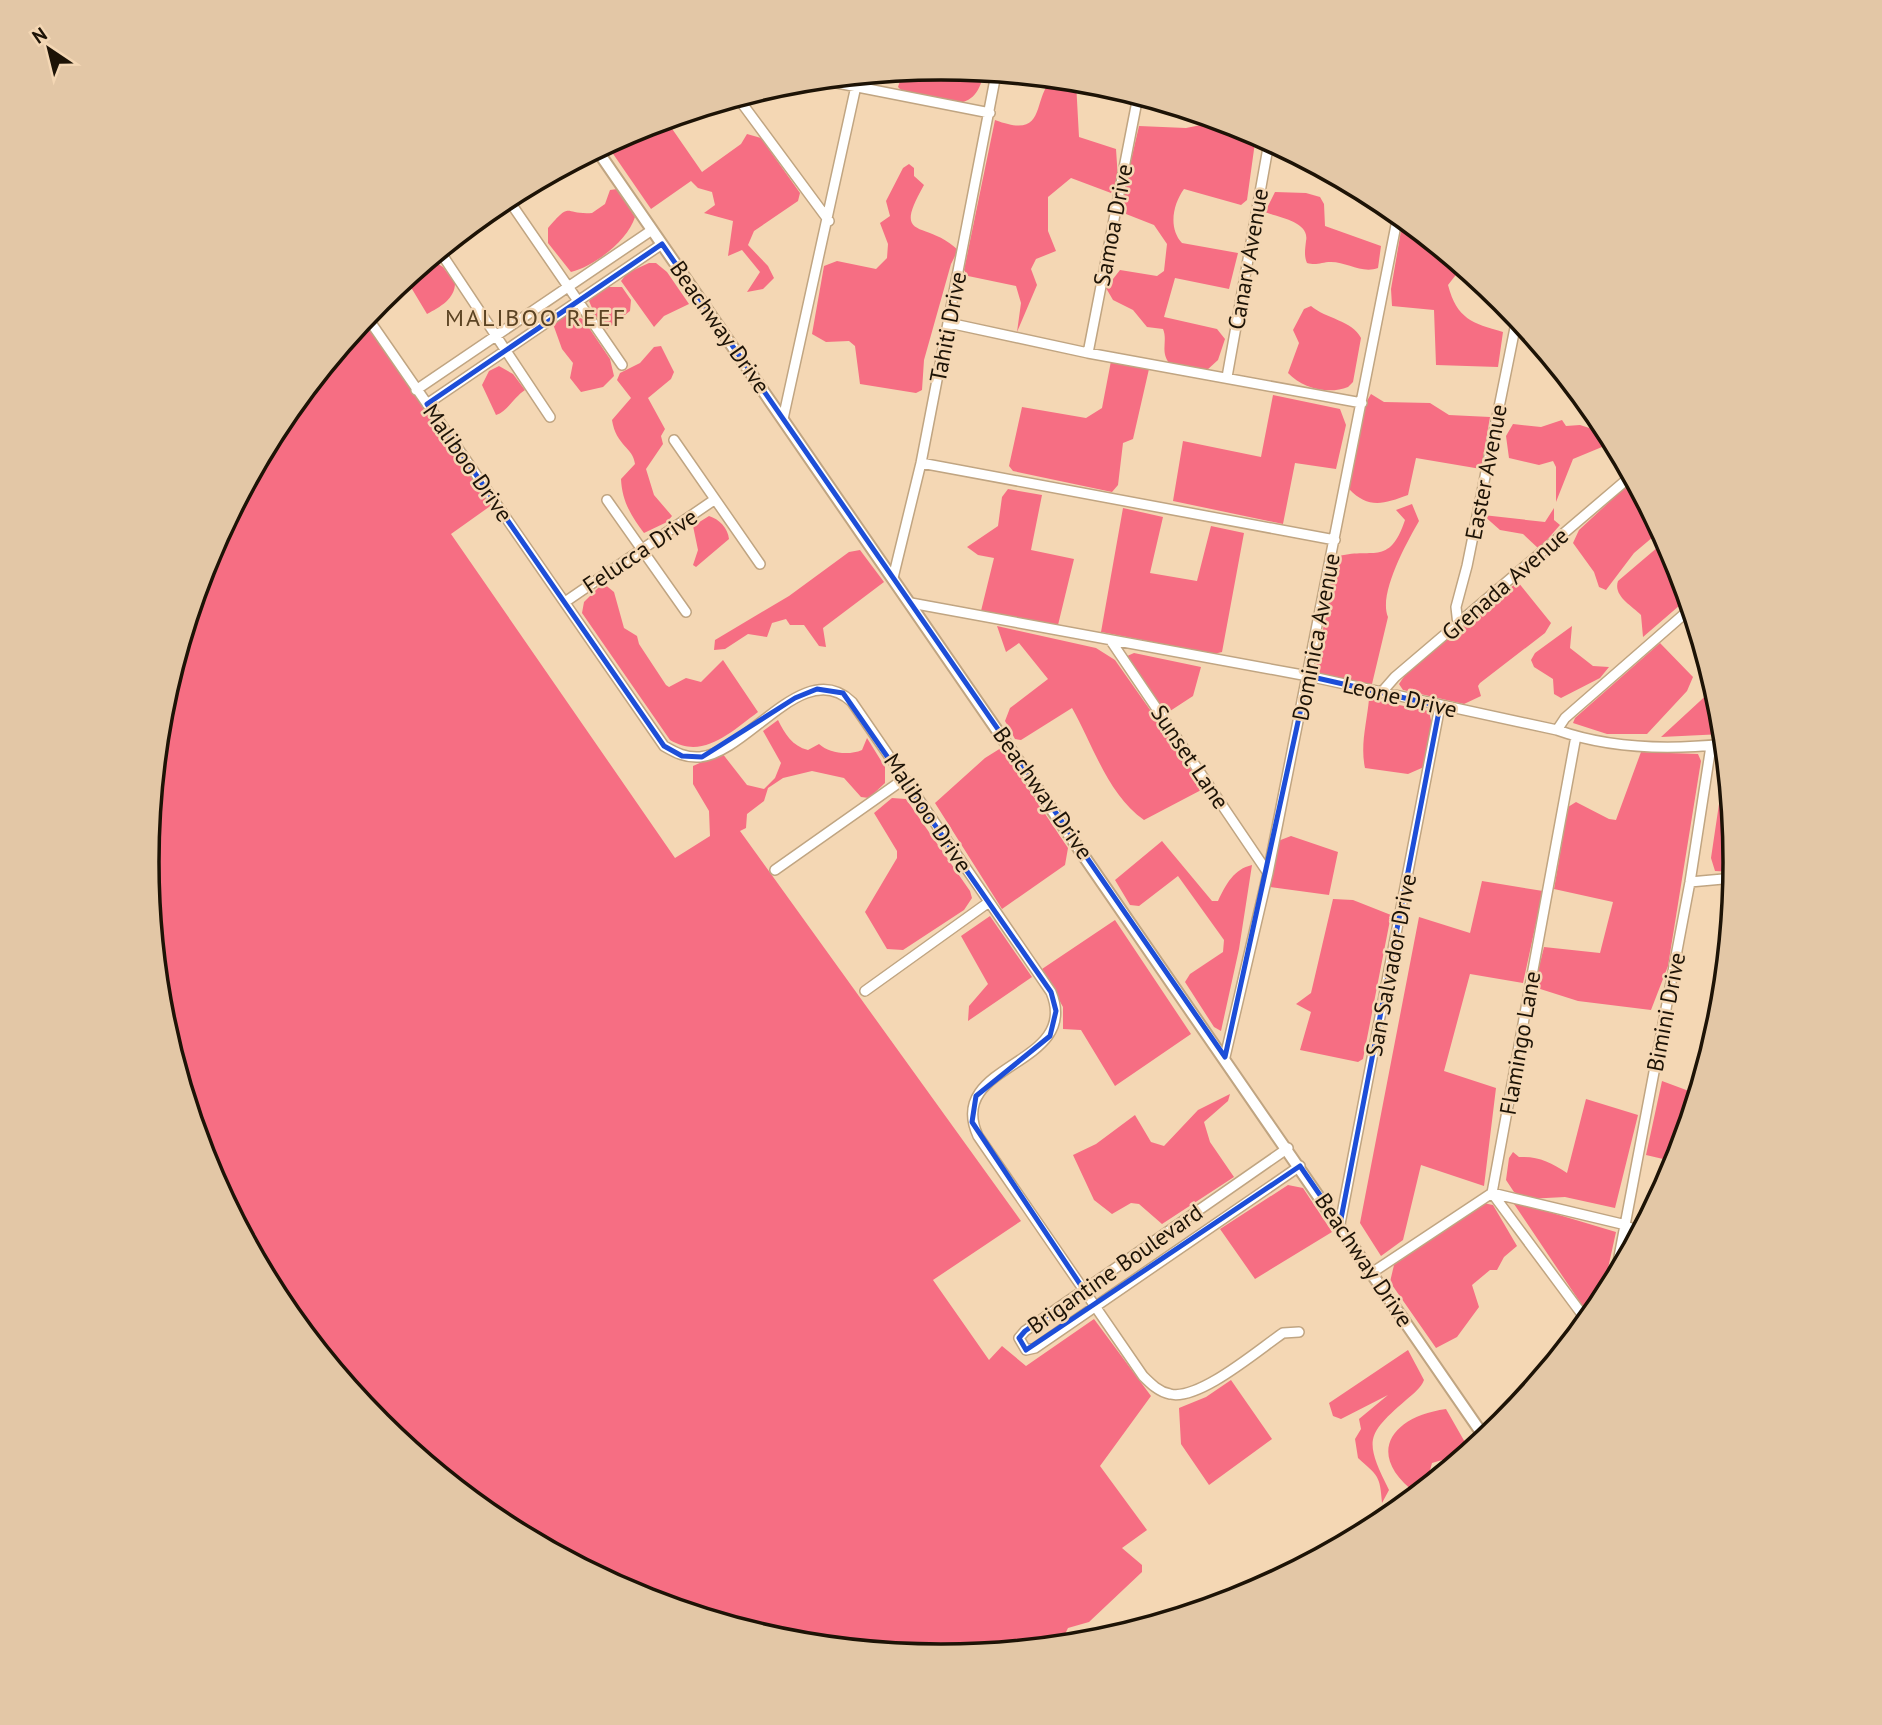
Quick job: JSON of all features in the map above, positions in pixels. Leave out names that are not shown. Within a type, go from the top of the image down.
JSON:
[{"type":"street","name":"Tahiti Drive","points":[[892,578],[921,463],[995,82]]},
{"type":"street","points":[[783,419],[829,221],[856,86],[990,113]]},
{"type":"street","name":"Samoa Drive","points":[[1088,353],[1136,105]]},
{"type":"street","points":[[744,106],[829,221]]},
{"type":"street","name":"Canary Avenue","points":[[1227,377],[1267,152]]},
{"type":"street","name":"Beachway Drive","points":[[602,158],[1288,1148],[1479,1429]]},
{"type":"street","points":[[514,208],[622,365]]},
{"type":"street","name":"Dominica Avenue","points":[[1225,1057],[1268,873],[1396,227]]},
{"type":"street","points":[[416,390],[652,230]]},
{"type":"street","points":[[427,404],[662,244]]},
{"type":"street","points":[[445,259],[550,417]]},
{"type":"street","points":[[949,323],[1088,353],[1362,403]]},
{"type":"street","name":"Maliboo Drive","points":[[373,326],[664,746],[682,756],[702,757],[725,747],[795,698],[817,689],[830,688],[843,693],[852,702],[1051,992],[1056,1012],[1050,1036],[990,1080],[976,1096],[972,1122],[1143,1376],[1154,1387],[1169,1394],[1181,1395],[1203,1388],[1283,1333],[1299,1332]]},
{"type":"street","name":"Easter Avenue","points":[[1458,625],[1455,607],[1467,566],[1514,331]]},
{"type":"street","points":[[674,440],[760,564]]},
{"type":"street","points":[[921,463],[1335,540]]},
{"type":"street","name":"Grenada Avenue","points":[[1381,693],[1395,677],[1624,482]]},
{"type":"street","points":[[607,500],[686,611]]},
{"type":"street","name":"Felucca Drive","points":[[565,603],[715,500]]},
{"type":"street","name":"Leone Drive","points":[[911,603],[1308,676],[1576,736],[1653,749],[1711,746]]},
{"type":"street","points":[[1557,730],[1565,718],[1682,616]]},
{"type":"street","name":"Sunset Lane","points":[[1111,641],[1268,873]]},
{"type":"street","name":"San Salvador Drive","points":[[1340,1224],[1440,706]]},
{"type":"street","name":"Flamingo Lane","points":[[1492,1193],[1576,736]]},
{"type":"street","name":"Bimini Drive","points":[[1621,1248],[1690,882],[1711,746]]},
{"type":"street","points":[[775,870],[904,779]]},
{"type":"street","points":[[1690,882],[1722,879]]},
{"type":"street","points":[[865,991],[989,902]]},
{"type":"street","name":"Brigantine Boulevard","points":[[1288,1148],[1025,1331],[1019,1338],[1026,1350],[1035,1348],[1300,1166]]},
{"type":"street","points":[[1492,1193],[1580,1312]]},
{"type":"street","points":[[1373,1272],[1492,1193],[1626,1224],[1632,1228]]},
{"type":"highlighted area","points":[[662,244],[1225,1057],[1308,676],[1440,706],[1340,1224],[1300,1166],[1026,1350],[1019,1338],[1025,1331],[1084,1290],[972,1122],[976,1096],[1050,1036],[1056,1011],[1051,992],[843,693],[817,689],[795,698],[702,757],[682,756],[664,746],[427,404]]},
{"type":"shaded area","points":[[900,82],[981,82],[973,97],[954,103],[904,93],[898,87]]},
{"type":"shaded area","points":[[1046,88],[1077,93],[1079,137],[1116,149],[1118,179],[1111,193],[1071,178],[1048,197],[1048,231],[1056,251],[1036,259],[1031,269],[1037,285],[1017,332],[1021,303],[1016,286],[968,276],[964,270],[995,120],[1012,125],[1031,122]]},
{"type":"shaded area","points":[[1200,125],[1254,146],[1247,200],[1241,205],[1184,189],[1175,209],[1175,230],[1182,243],[1238,253],[1229,289],[1175,278],[1164,317],[1217,329],[1225,339],[1218,360],[1207,370],[1169,363],[1165,354],[1163,329],[1147,327],[1133,310],[1113,300],[1106,288],[1120,270],[1157,276],[1164,271],[1167,244],[1154,225],[1126,214],[1120,208],[1139,126],[1186,128]]},
{"type":"shaded area","points":[[672,129],[702,172],[741,144],[747,134],[761,138],[800,193],[798,201],[754,231],[748,245],[768,266],[774,278],[763,289],[747,292],[760,272],[742,250],[728,256],[733,221],[704,213],[715,205],[712,192],[698,188],[691,181],[651,209],[613,153]]},
{"type":"shaded area","points":[[909,164],[914,168],[914,176],[924,185],[911,215],[912,223],[958,250],[951,264],[924,360],[922,390],[916,393],[860,384],[855,346],[849,341],[826,342],[812,334],[824,266],[837,261],[876,269],[887,258],[888,244],[880,223],[890,216],[886,201],[903,168]]},
{"type":"shaded area","points":[[617,189],[635,217],[631,226],[618,243],[600,258],[571,272],[548,243],[548,228],[565,211],[592,213],[605,204],[610,190]]},
{"type":"shaded area","points":[[1275,192],[1306,193],[1320,197],[1324,204],[1325,226],[1381,246],[1378,268],[1366,270],[1331,262],[1307,263],[1306,235],[1303,229],[1293,222],[1265,212]]},
{"type":"shaded area","points":[[1401,231],[1456,274],[1448,285],[1456,305],[1467,318],[1503,332],[1498,367],[1436,365],[1434,310],[1392,306],[1391,289]]},
{"type":"shaded area","points":[[649,263],[656,263],[667,272],[689,304],[664,316],[654,327],[621,281],[627,273]]},
{"type":"shaded area","points":[[438,264],[455,283],[454,289],[450,298],[427,314],[411,288]]},
{"type":"shaded area","points":[[603,287],[622,287],[631,300],[630,311],[607,329],[595,315],[589,301]]},
{"type":"shaded area","points":[[1311,306],[1352,327],[1361,338],[1353,382],[1348,387],[1316,389],[1300,383],[1288,373],[1299,343],[1293,330],[1304,309]]},
{"type":"shaded area","points":[[565,313],[583,319],[610,359],[614,376],[603,387],[581,392],[570,378],[573,363],[562,349],[553,324]]},
{"type":"shaded area","points":[[376,323],[496,502],[451,534],[675,858],[710,836],[709,811],[693,784],[693,766],[722,753],[747,785],[764,789],[775,778],[781,763],[763,731],[778,720],[790,739],[808,750],[819,744],[839,753],[857,752],[862,750],[867,738],[885,767],[885,783],[869,798],[861,797],[844,778],[812,771],[783,778],[768,788],[764,801],[747,814],[746,828],[740,831],[1021,1221],[933,1280],[989,1360],[1002,1346],[1026,1366],[1094,1319],[1151,1396],[1100,1466],[1147,1530],[1122,1548],[1142,1565],[1142,1572],[1089,1622],[1068,1628],[1065,1634],[992,1643],[941,1644],[839,1638],[739,1618],[642,1585],[595,1564],[507,1513],[425,1450],[353,1378],[321,1339],[264,1254],[219,1162],[186,1065],[174,1015],[161,914],[159,862],[166,760],[186,660],[219,563],[240,517],[291,428],[321,386]]},
{"type":"shaded area","points":[[661,346],[674,372],[671,379],[648,398],[665,429],[661,436],[663,444],[646,469],[654,495],[672,516],[667,522],[644,533],[628,508],[622,487],[621,479],[635,464],[634,458],[617,435],[612,420],[631,398],[617,380],[620,373],[640,363],[654,347]]},
{"type":"shaded area","points":[[1111,361],[1149,369],[1133,439],[1123,443],[1118,485],[1112,492],[1013,471],[1009,466],[1022,407],[1086,418],[1102,408]]},
{"type":"shaded area","points":[[499,366],[513,374],[525,390],[504,411],[496,415],[482,385],[489,371]]},
{"type":"shaded area","points":[[1371,394],[1384,402],[1430,403],[1449,415],[1490,417],[1481,469],[1416,458],[1408,495],[1377,503],[1363,500],[1349,489],[1364,406]]},
{"type":"shaded area","points":[[1273,395],[1340,409],[1346,425],[1336,469],[1295,463],[1283,524],[1173,501],[1183,441],[1261,457]]},
{"type":"shaded area","points":[[1562,420],[1566,426],[1580,425],[1591,429],[1603,448],[1573,459],[1556,502],[1556,467],[1553,461],[1539,465],[1509,458],[1506,436],[1513,424],[1541,427]]},
{"type":"shaded area","points":[[1626,487],[1652,538],[1634,553],[1606,590],[1599,587],[1594,572],[1573,543],[1579,530]]},
{"type":"shaded area","points":[[1008,489],[1042,495],[1031,550],[1074,559],[1058,625],[980,615],[994,558],[978,555],[967,547],[998,526],[1002,497]]},
{"type":"shaded area","points":[[1412,504],[1419,521],[1390,582],[1386,607],[1388,617],[1372,684],[1320,676],[1316,668],[1336,557],[1386,550],[1399,535],[1405,520],[1396,510]]},
{"type":"shaded area","points":[[1123,508],[1163,517],[1150,573],[1197,581],[1211,526],[1244,533],[1222,652],[1214,654],[1101,632]]},
{"type":"shaded area","points":[[1554,508],[1554,520],[1560,525],[1539,549],[1523,534],[1500,530],[1483,515],[1545,522]]},
{"type":"shaded area","points":[[709,516],[722,524],[729,539],[696,567],[693,565],[698,550],[693,526]]},
{"type":"shaded area","points":[[1656,548],[1679,606],[1643,637],[1641,615],[1620,596],[1618,581]]},
{"type":"shaded area","points":[[860,550],[884,582],[823,628],[826,647],[819,646],[804,625],[790,625],[786,619],[772,623],[767,637],[748,634],[725,649],[714,650],[715,640],[789,596],[849,552]]},
{"type":"shaded area","points":[[1518,582],[1551,623],[1545,633],[1480,683],[1478,686],[1481,696],[1464,704],[1403,690],[1399,684],[1405,675]]},
{"type":"shaded area","points":[[603,583],[614,592],[624,628],[637,636],[639,644],[666,685],[669,687],[686,678],[701,682],[723,660],[758,712],[727,735],[705,745],[694,747],[670,740],[582,613],[584,602]]},
{"type":"shaded area","points":[[997,626],[1096,648],[1115,660],[1205,788],[1144,820],[1131,810],[1111,783],[1072,708],[1021,740],[1015,739],[1005,721],[1010,708],[1048,679],[1019,643],[1006,652]]},
{"type":"shaded area","points":[[1572,626],[1570,648],[1593,666],[1609,667],[1600,678],[1561,698],[1554,694],[1553,679],[1534,667],[1531,660],[1535,653]]},
{"type":"shaded area","points":[[1660,643],[1693,677],[1687,691],[1647,734],[1607,734],[1573,723],[1575,718]]},
{"type":"shaded area","points":[[1134,653],[1201,667],[1193,696],[1167,713],[1125,657]]},
{"type":"shaded area","points":[[1705,697],[1712,735],[1661,737]]},
{"type":"shaded area","points":[[1369,699],[1429,711],[1432,725],[1424,767],[1408,774],[1365,768],[1364,742]]},
{"type":"shaded area","points":[[1001,748],[1068,848],[1065,865],[1002,909],[935,803],[985,758]]},
{"type":"shaded area","points":[[1641,752],[1698,754],[1701,761],[1668,966],[1651,1010],[1578,1001],[1534,987],[1544,947],[1600,953],[1613,902],[1554,889],[1568,807],[1576,802],[1616,820]]},
{"type":"shaded area","points":[[892,798],[906,799],[970,891],[972,898],[964,910],[903,950],[887,949],[865,912],[897,858],[897,851],[874,813]]},
{"type":"shaded area","points":[[1720,799],[1723,871],[1715,871],[1711,858]]},
{"type":"shaded area","points":[[1291,836],[1338,852],[1329,895],[1270,887],[1278,841]]},
{"type":"shaded area","points":[[1162,841],[1212,901],[1218,901],[1235,874],[1252,865],[1239,949],[1221,1031],[1214,1027],[1185,982],[1190,974],[1223,952],[1224,940],[1178,876],[1139,906],[1130,905],[1115,880]]},
{"type":"shaded area","points":[[1482,881],[1543,891],[1523,983],[1470,974],[1444,1071],[1496,1088],[1484,1186],[1421,1165],[1403,1240],[1381,1256],[1360,1223],[1419,917],[1470,933]]},
{"type":"shaded area","points":[[1333,899],[1353,900],[1391,915],[1363,1059],[1358,1062],[1300,1050],[1311,1012],[1296,1004],[1311,993]]},
{"type":"shaded area","points":[[990,916],[1032,977],[968,1021],[969,1006],[988,984],[961,936]]},
{"type":"shaded area","points":[[1115,920],[1191,1034],[1115,1086],[1081,1030],[1063,1029],[1063,1007],[1042,969]]},
{"type":"shaded area","points":[[1662,1081],[1688,1091],[1664,1159],[1646,1155]]},
{"type":"shaded area","points":[[1230,1094],[1228,1101],[1204,1122],[1210,1142],[1234,1177],[1162,1224],[1139,1204],[1131,1203],[1112,1214],[1094,1200],[1073,1155],[1096,1144],[1135,1115],[1151,1142],[1164,1146],[1198,1110]]},
{"type":"shaded area","points":[[1586,1099],[1638,1115],[1615,1208],[1565,1197],[1527,1199],[1514,1192],[1506,1180],[1509,1158],[1513,1152],[1519,1157],[1544,1161],[1567,1173]]},
{"type":"shaded area","points":[[1288,1185],[1303,1188],[1332,1232],[1255,1279],[1220,1229]]},
{"type":"shaded area","points":[[1512,1201],[1616,1232],[1608,1271],[1584,1307]]},
{"type":"shaded area","points":[[1483,1203],[1493,1205],[1517,1246],[1504,1257],[1497,1270],[1490,1270],[1472,1285],[1479,1307],[1457,1337],[1436,1348],[1390,1282],[1394,1265]]},
{"type":"shaded area","points":[[1408,1350],[1424,1380],[1383,1422],[1373,1439],[1375,1460],[1389,1490],[1382,1503],[1379,1481],[1358,1458],[1355,1439],[1361,1429],[1359,1419],[1388,1395],[1341,1419],[1333,1416],[1329,1403]]},
{"type":"shaded area","points":[[1231,1380],[1272,1439],[1209,1485],[1181,1444],[1179,1408],[1206,1397]]},
{"type":"shaded area","points":[[1446,1409],[1465,1442],[1443,1461],[1432,1463],[1429,1473],[1410,1488],[1392,1466],[1388,1453],[1391,1440],[1398,1429],[1426,1413]]},
{"type":"district","name":"MALIBOO REEF","points":[[536,318]]}]
